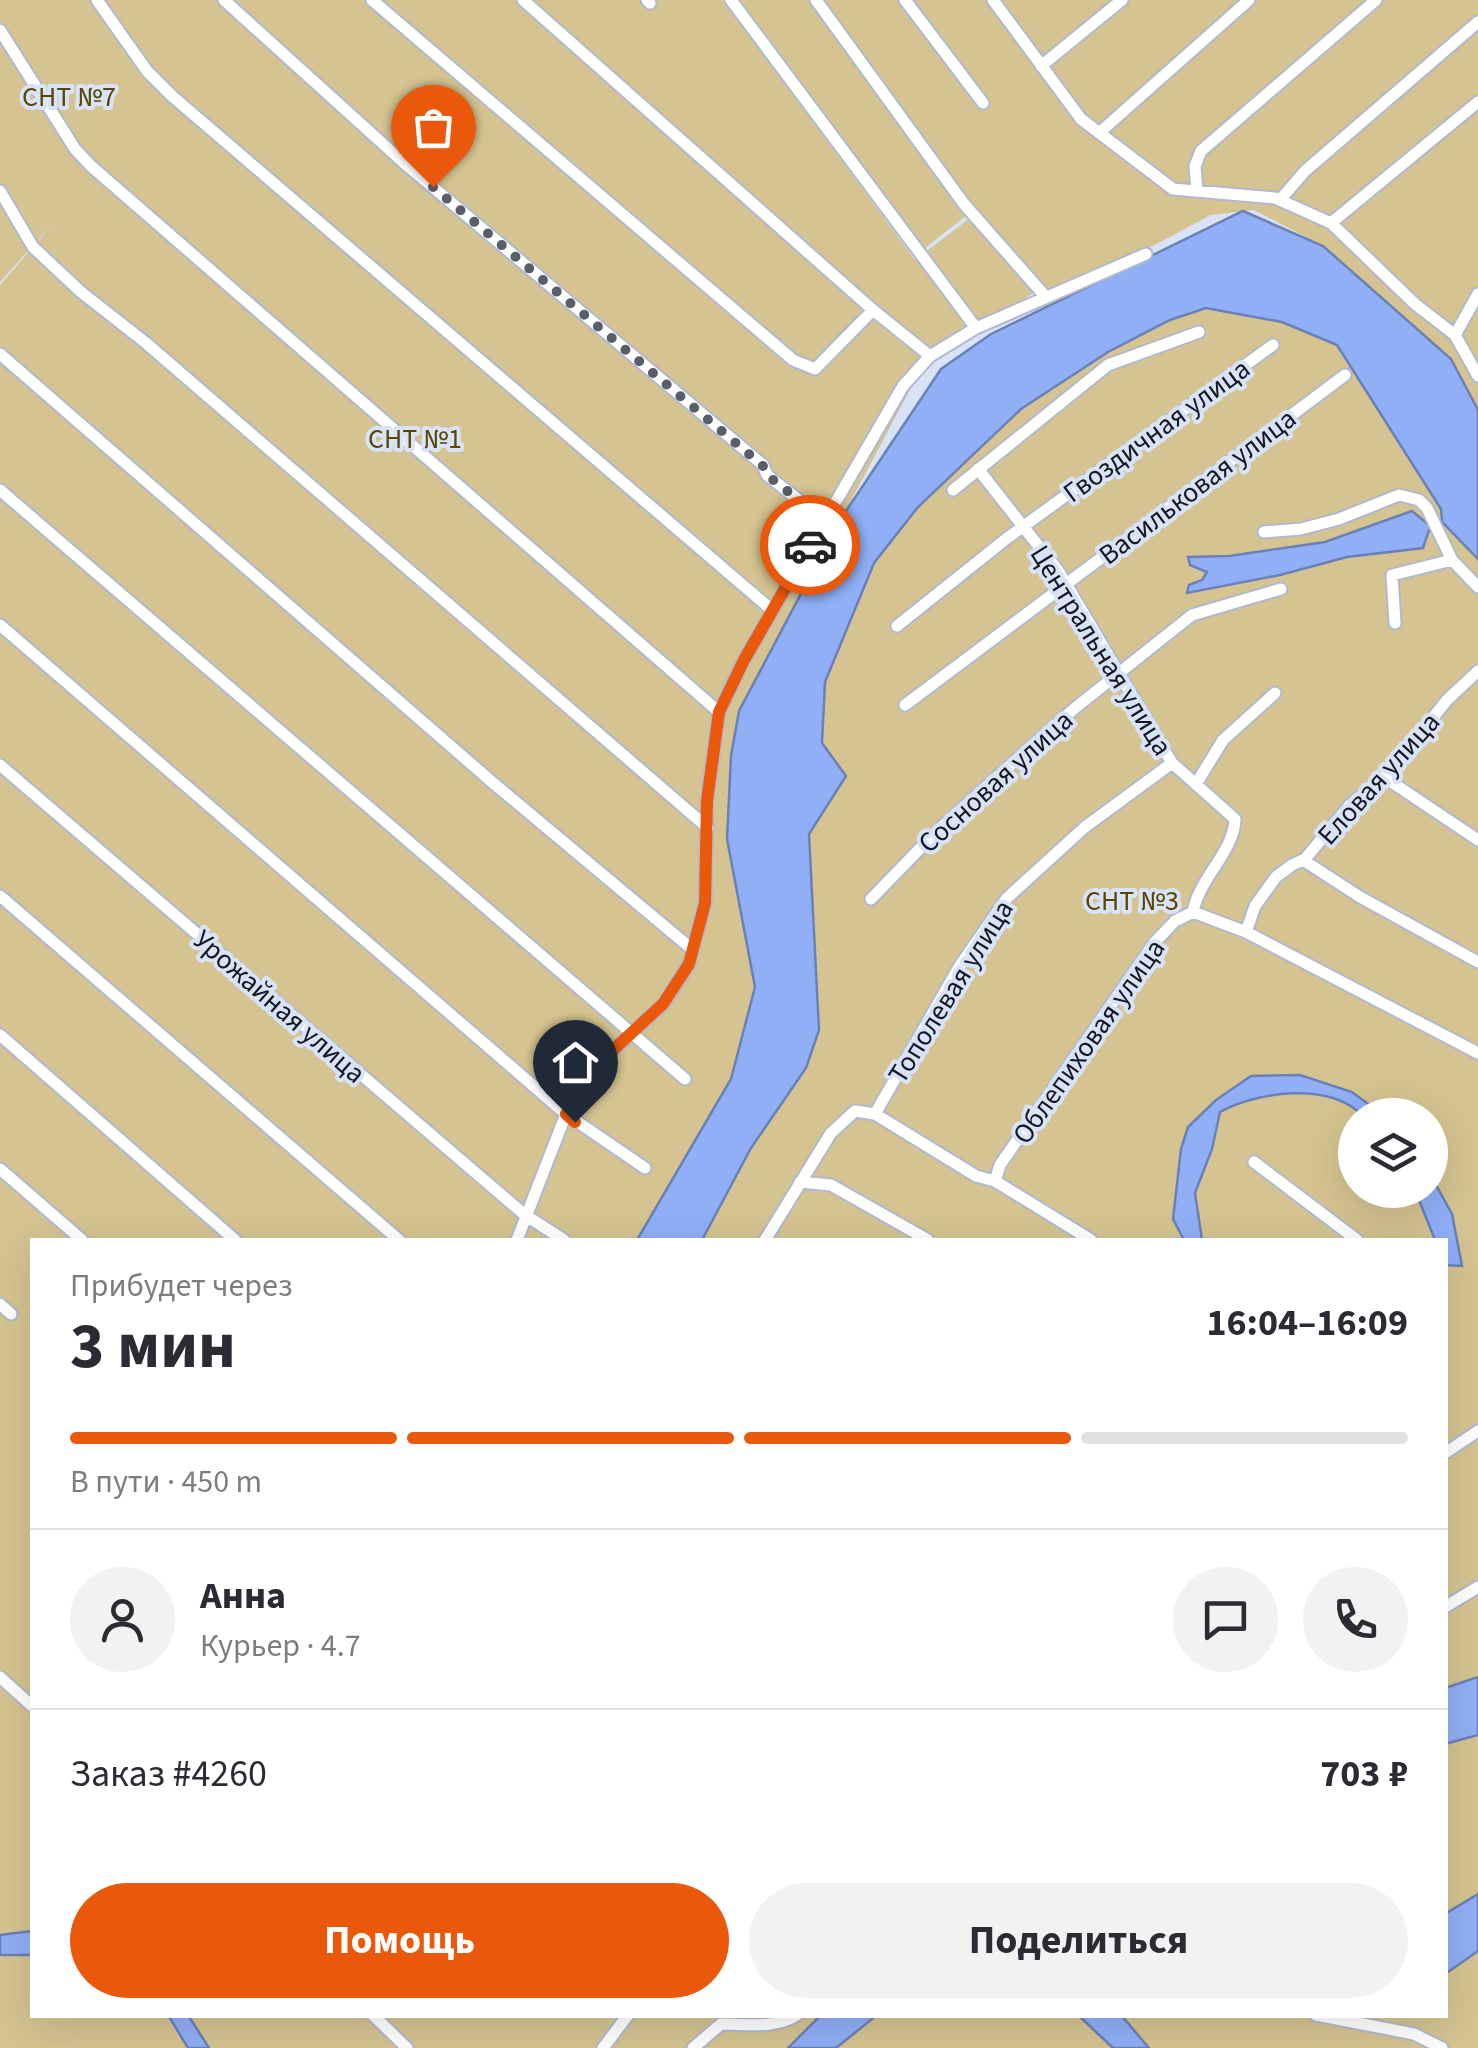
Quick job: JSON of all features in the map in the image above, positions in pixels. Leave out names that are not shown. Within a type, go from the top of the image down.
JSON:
[{"type":"street","points":[[97,0],[147,71],[172,96],[773,610]]},
{"type":"street","points":[[224,0],[403,162],[824,520]]},
{"type":"street","points":[[372,0],[793,360],[815,369],[873,310]]},
{"type":"street","points":[[523,0],[930,356]]},
{"type":"street","points":[[731,0],[976,328]]},
{"type":"street","points":[[816,0],[964,204],[1045,296]]},
{"type":"street","points":[[906,0],[983,104]]},
{"type":"street","points":[[1011,0],[996,4],[1081,119],[1173,189],[1280,200],[1331,223],[1415,304],[1455,336],[1478,376]]},
{"type":"street","points":[[1042,66],[1122,0]]},
{"type":"street","points":[[1099,133],[1249,0]]},
{"type":"street","points":[[1197,191],[1195,166],[1201,152],[1376,0]]},
{"type":"street","points":[[1280,200],[1306,171],[1478,22]]},
{"type":"street","points":[[0,30],[76,149],[91,166],[719,712]]},
{"type":"street","points":[[1331,223],[1478,102]]},
{"type":"street","points":[[0,190],[34,246],[81,292],[146,343],[708,828]]},
{"type":"street","points":[[518,1238],[566,1114],[601,1061],[663,1004],[689,964],[705,903],[707,801],[719,712],[773,610],[903,386],[930,356],[976,328],[1146,254]]},
{"type":"street","points":[[1455,336],[1478,294]]},
{"type":"street","points":[[953,490],[1108,366],[1199,332]]},
{"type":"street","name":"Гвоздичная улица","points":[[897,626],[1023,526],[1273,345]]},
{"type":"street","points":[[0,354],[492,782],[693,950]]},
{"type":"street","name":"Васильковая улица","points":[[905,704],[1345,375]]},
{"type":"street","name":"Центральная улица","points":[[978,469],[1066,584],[1172,763],[1235,819],[1235,830],[1205,879],[1193,912]]},
{"type":"street","points":[[0,490],[685,1080]]},
{"type":"street","points":[[1264,532],[1301,529],[1339,519],[1399,495],[1419,500],[1427,508],[1452,560],[1478,587]]},
{"type":"street","points":[[1396,623],[1392,575],[1452,560]]},
{"type":"street","name":"Сосновая улица","points":[[871,899],[933,835],[1005,770],[1192,615],[1281,589]]},
{"type":"street","points":[[0,625],[566,1114],[645,1168]]},
{"type":"street","name":"Еловая улица","points":[[1246,932],[1263,894],[1276,877],[1303,860],[1350,805],[1384,777],[1446,700],[1478,671]]},
{"type":"street","points":[[1196,784],[1223,740],[1275,692]]},
{"type":"street","name":"Тополевая улица","points":[[768,1238],[831,1133],[856,1111],[875,1114],[959,967],[1007,898],[1086,828],[1172,763]]},
{"type":"street","name":"Урожайная улица","points":[[0,765],[525,1215],[561,1238]]},
{"type":"street","points":[[1384,777],[1478,840]]},
{"type":"street","points":[[1303,860],[1360,897],[1478,962]]},
{"type":"street","points":[[0,896],[398,1238]]},
{"type":"street","points":[[1193,912],[1246,932],[1478,1053]]},
{"type":"street","name":"Облепиховая улица","points":[[995,1181],[1000,1166],[1155,942],[1193,912]]},
{"type":"street","points":[[0,1035],[233,1238]]},
{"type":"street","points":[[875,1114],[1087,1238]]},
{"type":"street","points":[[1254,1162],[1353,1238]]},
{"type":"street","points":[[0,1168],[80,1238]]},
{"type":"street","points":[[800,1182],[831,1184],[925,1238]]},
{"type":"street","points":[[0,1304],[10,1314]]},
{"type":"street","points":[[1448,1450],[1478,1431]]},
{"type":"street","points":[[1448,1605],[1478,1587]]},
{"type":"street","points":[[0,1677],[30,1704]]},
{"type":"street","points":[[376,2018],[407,2048]]},
{"type":"street","points":[[603,2048],[626,2018]]},
{"type":"street","points":[[692,2048],[721,2024],[764,2024],[793,2018]]},
{"type":"street","points":[[1331,2018],[1414,2034],[1442,2048]]},
{"type":"green space","name":"СНТ №1","points":[[0,0],[90,0],[136,67],[168,100],[103,0],[723,0],[915,260],[970,218],[1033,293],[920,371],[739,711],[727,839],[756,987],[731,1079],[638,1238],[30,1238],[30,1931],[0,1935],[0,285],[57,219],[0,282]]},
{"type":"green space","points":[[732,0],[1478,0],[1478,410],[1451,359],[1323,246],[1254,210],[1211,215],[1051,300],[971,212],[920,252]]},
{"type":"green space","name":"СНТ №3","points":[[1206,308],[1282,322],[1337,345],[1441,509],[1442,520],[1429,526],[1412,511],[1325,542],[1229,556],[1189,557],[1208,572],[1187,592],[1280,575],[1347,557],[1422,548],[1430,527],[1442,522],[1478,559],[1478,1677],[1448,1687],[1448,1238],[703,1238],[751,1148],[806,1068],[819,1030],[809,834],[846,776],[822,743],[825,682],[874,563],[918,507],[1021,409],[1108,352],[1170,320]]},
{"type":"green space","points":[[1478,1735],[1478,2048],[209,2048],[190,2018],[1448,2018],[1448,1743]]},
{"type":"green space","points":[[0,1955],[30,1955],[30,2018],[170,2018],[188,2048],[0,2048]]},
{"type":"water","points":[[1243,211],[1323,246],[1451,359],[1478,410],[1478,559],[1442,522],[1430,527],[1423,548],[1347,557],[1187,593],[1189,585],[1202,580],[1207,572],[1190,565],[1188,557],[1229,556],[1325,542],[1412,511],[1429,525],[1442,520],[1441,509],[1337,345],[1282,322],[1206,308],[1170,320],[1108,352],[1021,409],[918,507],[874,563],[825,682],[822,743],[846,776],[809,834],[819,1030],[806,1068],[751,1148],[703,1238],[638,1238],[731,1079],[755,987],[727,839],[731,756],[739,711],[840,520],[941,369],[991,334]]},
{"type":"water","points":[[1300,1075],[1360,1098],[1338,1101],[1293,1093],[1254,1099],[1220,1112],[1212,1149],[1195,1193],[1202,1238],[1183,1238],[1173,1219],[1181,1149],[1188,1127],[1216,1100],[1251,1076]]},
{"type":"water","points":[[1448,1207],[1462,1266],[1448,1265],[1448,1238],[1434,1238],[1422,1208]]},
{"type":"water","points":[[1478,1677],[1478,1735],[1448,1743],[1448,1687]]},
{"type":"water","points":[[1478,1894],[1478,1951],[1448,1972],[1448,1912]]},
{"type":"water","points":[[30,1931],[30,1955],[0,1955],[0,1935]]},
{"type":"water","points":[[170,2018],[190,2018],[209,2048],[188,2048]]},
{"type":"water","points":[[818,2018],[873,2018],[836,2048],[788,2048]]},
{"type":"water","points":[[1081,2018],[1124,2018],[1149,2048],[1113,2048]]},
{"type":"way so far","points":[[433,187],[824,520],[810,545]]},
{"type":"route","points":[[575,1122],[566,1114],[601,1061],[663,1004],[689,964],[705,903],[707,801],[719,712],[810,545]]},
{"type":"park label","name":"СНТ №7","points":[[69,96]]}]
